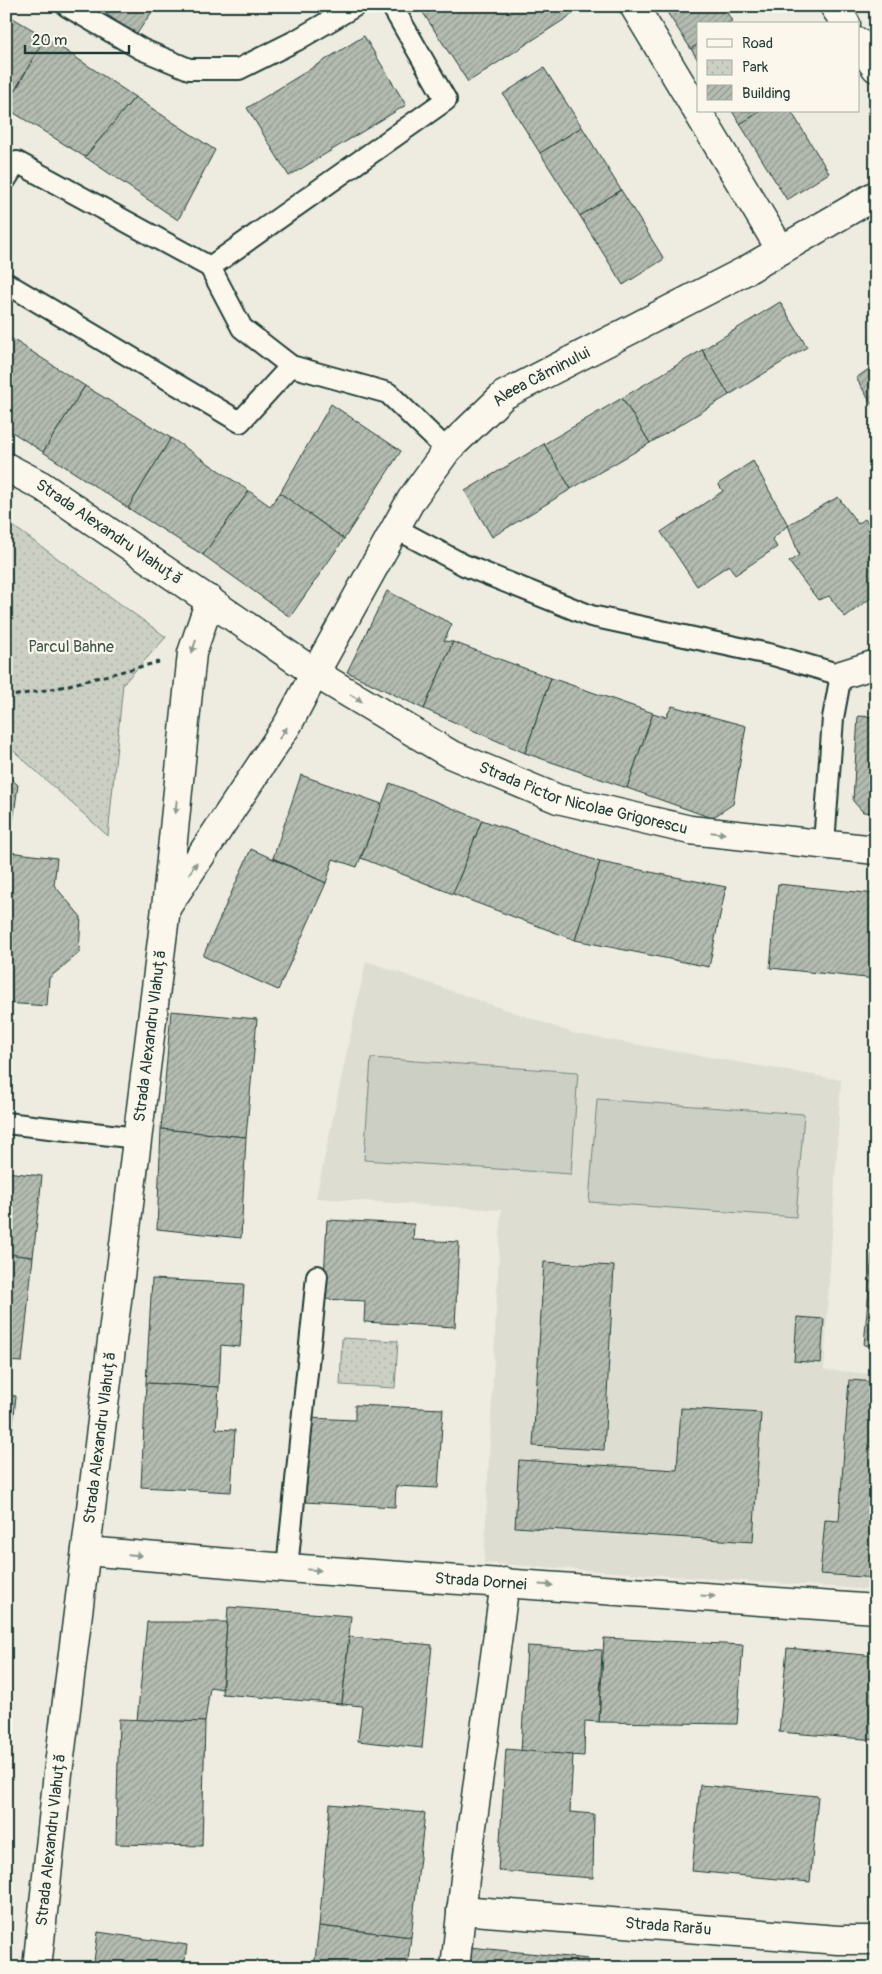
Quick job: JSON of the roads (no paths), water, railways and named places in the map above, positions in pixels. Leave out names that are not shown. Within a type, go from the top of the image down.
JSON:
[{"type":"street","points":[[634,6],[697,111]]},
{"type":"street","points":[[834,6],[845,22]]},
{"type":"street","points":[[860,45],[876,68]]},
{"type":"street","points":[[698,112],[781,250]]},
{"type":"street","name":"Aleea Căminului","points":[[314,673],[411,500],[447,450],[504,395],[736,275],[876,195]]},
{"type":"street","name":"Strada Alexandru Vlahuță","points":[[6,467],[42,486],[314,673],[288,724],[166,908]]},
{"type":"street","name":"Strada Alexandru Vlahuță","points":[[37,1968],[58,1773],[166,908],[192,653],[210,600]]},
{"type":"street","points":[[841,675],[876,664]]},
{"type":"street","name":"Strada Pictor Nicolae Grigorescu","points":[[314,673],[450,754],[558,799],[690,830],[876,850]]},
{"type":"street","name":"Strada Dornei","points":[[86,1551],[287,1568],[876,1609]]},
{"type":"street","points":[[455,1968],[461,1910],[506,1582]]},
{"type":"street","name":"Strada Rarău","points":[[461,1910],[838,1940],[876,1940]]},
{"type":"lane","points":[[67,6],[141,49],[189,70],[239,69],[297,40],[355,6]]},
{"type":"lane","points":[[210,267],[446,100],[392,6]]},
{"type":"lane","points":[[6,179],[17,162],[210,267],[242,328],[291,366],[388,393],[447,450]]},
{"type":"lane","points":[[6,283],[240,422],[291,366]]},
{"type":"lane","points":[[395,528],[464,565],[591,616],[773,655],[841,675],[833,718],[824,844]]},
{"type":"lane","points":[[6,1123],[137,1138]]},
{"type":"lane","points":[[287,1568],[317,1276]]},
{"type":"park label","name":"Parcul Bahne","points":[[71,647]]}]
